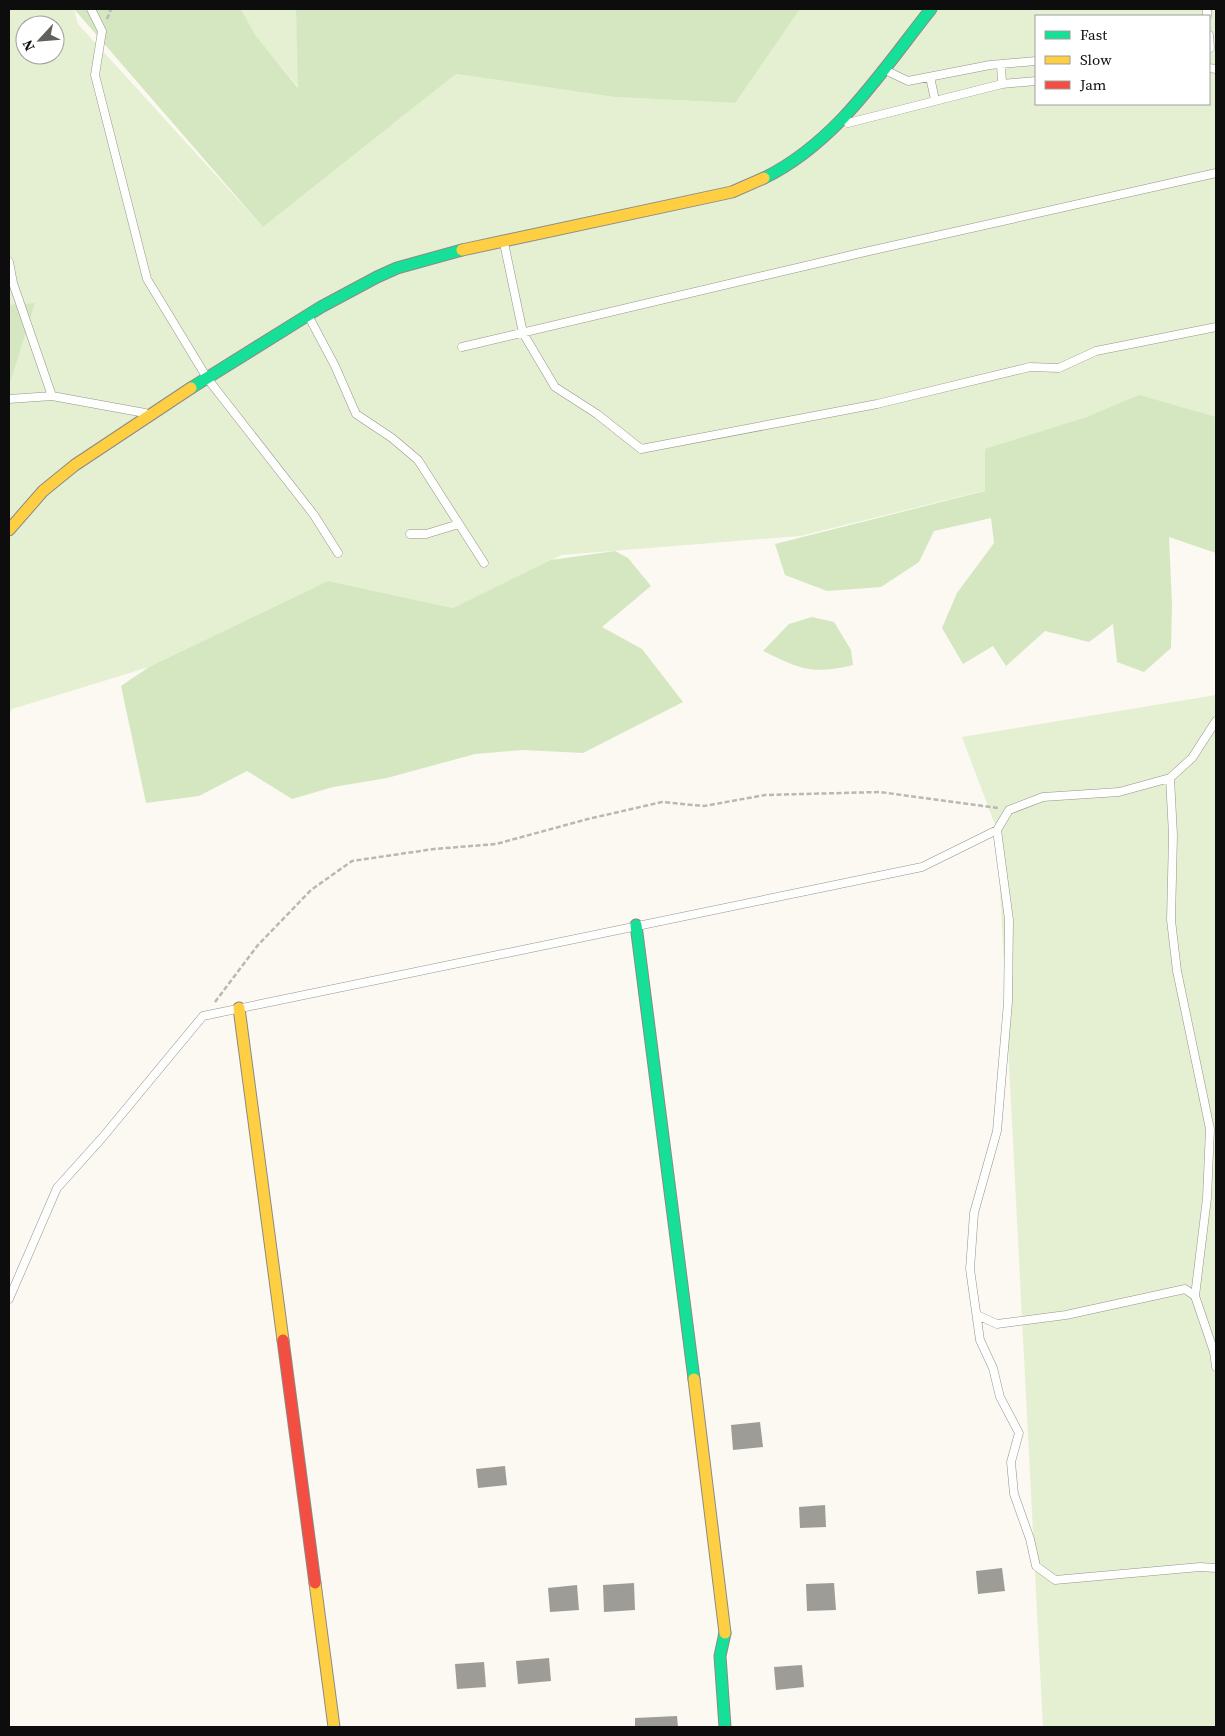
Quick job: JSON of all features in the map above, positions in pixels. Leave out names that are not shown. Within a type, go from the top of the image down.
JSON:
[{"type":"street","points":[[9,530],[52,483],[152,414],[308,315],[397,268],[446,254],[732,192],[760,181],[791,163],[816,145],[835,126],[931,9]]},
{"type":"street","points":[[636,925],[726,1630],[720,1656],[725,1727]]},
{"type":"street","points":[[239,1008],[334,1727]]},
{"type":"lane","points":[[91,9],[102,31],[95,75],[147,279],[207,378],[314,515],[338,553]]},
{"type":"lane","points":[[883,69],[908,81],[1001,64],[1035,60]]},
{"type":"lane","points":[[1001,64],[1002,84]]},
{"type":"lane","points":[[930,77],[935,100]]},
{"type":"lane","points":[[835,126],[1002,84],[1035,81]]},
{"type":"lane","points":[[462,347],[818,262],[1216,173]]},
{"type":"lane","points":[[504,242],[523,333],[555,388],[596,414],[641,449],[877,404],[1030,367],[1059,368],[1096,351],[1216,327]]},
{"type":"lane","points":[[9,262],[13,283],[52,396]]},
{"type":"lane","points":[[308,315],[335,366],[356,414],[392,438],[418,460],[484,563]]},
{"type":"lane","points":[[9,399],[52,396],[152,414]]},
{"type":"lane","points":[[410,534],[426,534],[459,524]]},
{"type":"lane","points":[[9,1299],[56,1188],[102,1138],[203,1016],[922,867],[997,830],[1009,810],[1043,797],[1119,792],[1170,778],[1192,758],[1216,721]]},
{"type":"lane","points":[[1170,778],[1173,835],[1171,920],[1178,971],[1210,1129],[1207,1198],[1195,1296],[1214,1352],[1216,1368]]},
{"type":"lane","points":[[997,830],[1009,920],[1008,993],[997,1131],[974,1213],[970,1269],[980,1340],[993,1368],[1000,1397],[1019,1434],[1011,1462],[1014,1494],[1030,1538],[1036,1566],[1055,1580],[1200,1567],[1216,1568]]},
{"type":"lane","points":[[977,1315],[996,1324],[1066,1315],[1185,1289],[1195,1296]]},
{"type":"path","points":[[203,1016],[258,945],[311,890],[352,862],[434,849],[496,844],[588,819],[662,802],[704,806],[765,794],[880,792],[966,802],[1009,810]]},
{"type":"green space","points":[[9,9],[74,9],[78,24],[263,227],[456,74],[614,97],[734,103],[800,9],[1216,9],[1216,434],[800,536],[562,555],[453,608],[328,581],[149,667],[12,709],[9,713]]},
{"type":"green space","points":[[74,9],[241,9],[255,35],[298,88],[296,9],[800,9],[735,103],[614,97],[456,74],[263,227]]},
{"type":"green space","points":[[241,9],[296,9],[299,88],[254,35]]},
{"type":"green space","points":[[35,303],[9,386],[9,305]]},
{"type":"green space","points":[[1139,395],[1216,417],[1216,553],[1169,537],[1172,604],[1171,648],[1144,672],[1117,662],[1113,624],[1089,642],[1045,631],[1006,666],[993,646],[963,664],[942,628],[957,593],[994,543],[991,518],[934,531],[919,562],[881,587],[827,591],[785,575],[775,544],[985,491],[985,449],[1087,417]]},
{"type":"green space","points":[[615,551],[628,558],[651,586],[602,627],[642,649],[683,702],[583,753],[523,750],[475,754],[387,778],[333,787],[292,799],[247,771],[199,796],[146,803],[121,686],[149,667],[328,581],[453,608],[551,560]]},
{"type":"green space","points":[[812,617],[834,622],[851,650],[853,665],[826,670],[806,669],[763,651],[789,624]]},
{"type":"green space","points":[[1216,695],[1216,1727],[1043,1727],[997,830],[962,737]]},
{"type":"building","points":[[760,1422],[763,1447],[733,1450],[731,1425]]},
{"type":"building","points":[[505,1466],[507,1485],[478,1488],[476,1469]]},
{"type":"building","points":[[825,1505],[826,1527],[800,1528],[799,1507]]},
{"type":"building","points":[[1002,1568],[1005,1591],[978,1594],[976,1571]]},
{"type":"building","points":[[634,1583],[635,1610],[604,1612],[603,1585]]},
{"type":"building","points":[[834,1583],[836,1610],[807,1611],[806,1584]]},
{"type":"building","points":[[577,1585],[579,1610],[550,1612],[548,1588]]},
{"type":"building","points":[[549,1658],[551,1681],[518,1684],[516,1661]]},
{"type":"building","points":[[484,1662],[486,1687],[457,1689],[455,1664]]},
{"type":"building","points":[[802,1665],[804,1687],[776,1690],[774,1667]]},
{"type":"building","points":[[677,1716],[678,1727],[635,1727],[635,1718]]},
{"type":"traffic: fast","points":[[764,178],[790,163],[836,125],[875,81],[931,9]]},
{"type":"traffic: fast","points":[[191,388],[321,307],[377,277],[397,268],[462,250]]},
{"type":"traffic: fast","points":[[636,925],[694,1379]]},
{"type":"traffic: fast","points":[[725,1633],[720,1656],[725,1727]]},
{"type":"traffic: slow","points":[[462,250],[732,192],[764,178]]},
{"type":"traffic: slow","points":[[9,530],[43,491],[75,465],[191,388]]},
{"type":"traffic: slow","points":[[239,1008],[283,1340]]},
{"type":"traffic: slow","points":[[694,1379],[725,1633]]},
{"type":"traffic: slow","points":[[315,1583],[334,1727]]},
{"type":"traffic: jam","points":[[283,1340],[315,1583]]}]
